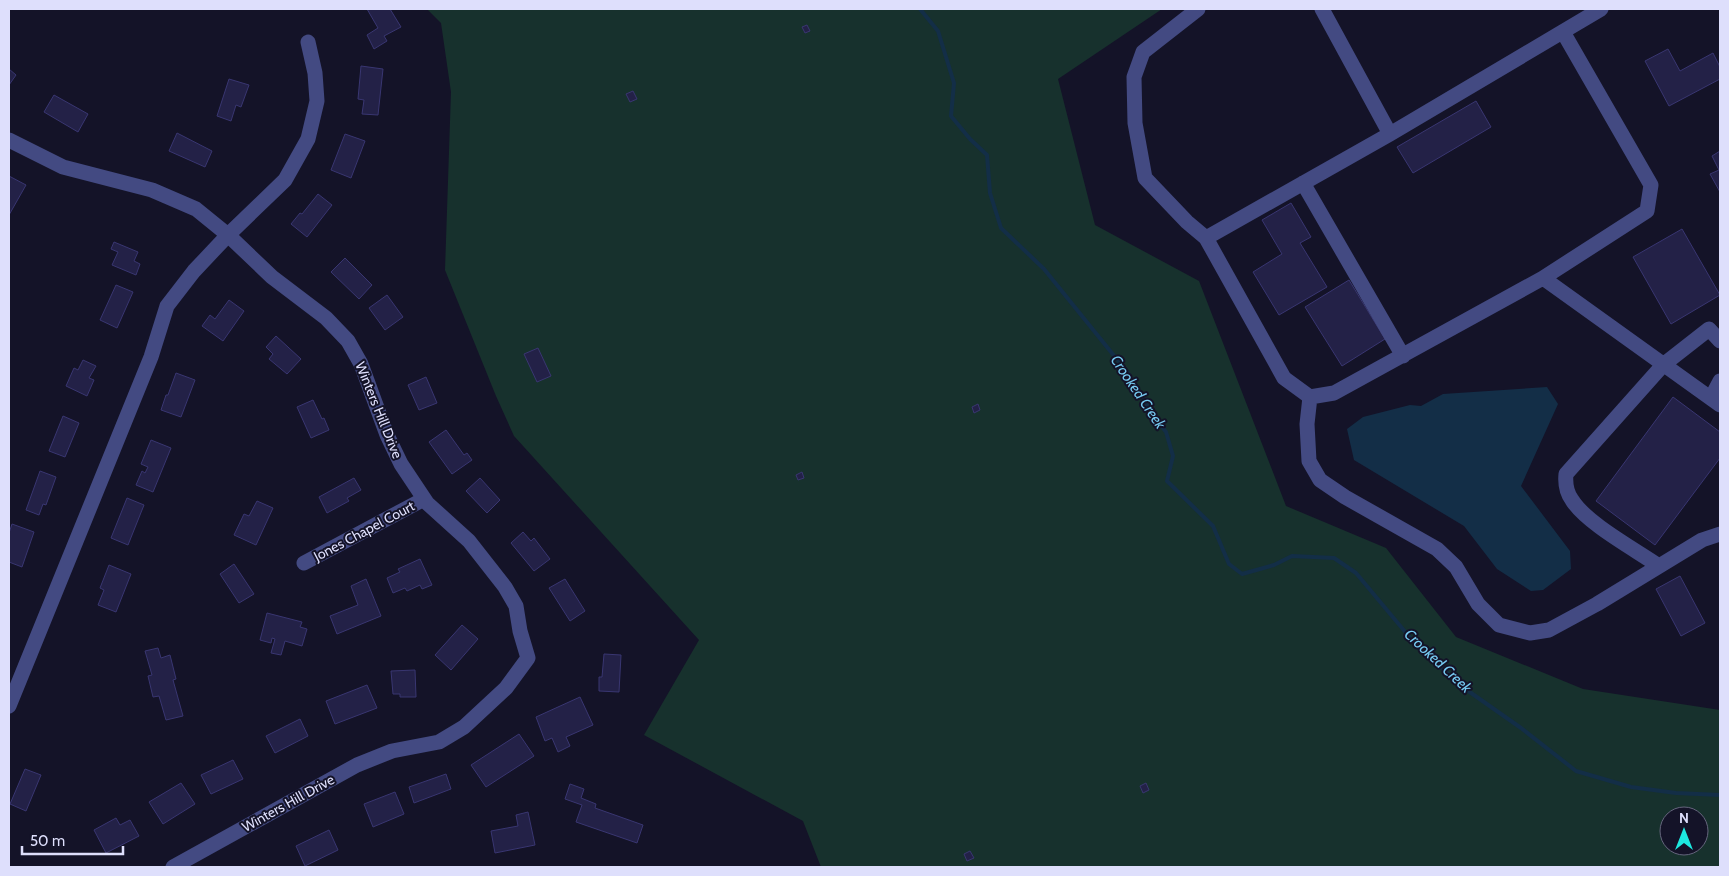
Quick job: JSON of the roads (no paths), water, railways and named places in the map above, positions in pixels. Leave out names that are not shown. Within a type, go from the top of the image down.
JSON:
[{"type":"street","points":[[1198,9],[1143,52],[1134,77],[1135,123],[1145,178],[1187,222],[1206,238],[1284,378],[1310,398],[1334,394],[1403,356],[1543,278],[1648,211],[1651,185],[1564,32]]},
{"type":"street","points":[[1322,9],[1390,134]]},
{"type":"street","points":[[1206,238],[1390,134],[1601,9]]},
{"type":"street","points":[[9,706],[151,357],[167,306],[194,271],[285,180],[308,139],[317,102],[315,73],[308,42]]},
{"type":"street","name":"Winters Hill Drive","points":[[9,140],[62,167],[152,190],[196,210],[228,235],[272,277],[326,318],[348,341],[361,364],[387,435],[401,464],[424,499],[470,541],[505,587],[516,606],[520,632],[528,658],[506,688],[464,726],[439,742],[392,751],[357,765],[173,867]]},
{"type":"street","points":[[1303,184],[1403,356]]},
{"type":"street","points":[[1543,278],[1663,366],[1716,402],[1720,380]]},
{"type":"street","points":[[1660,566],[1588,518],[1572,500],[1565,485],[1566,474],[1663,366],[1710,329],[1720,341]]},
{"type":"street","points":[[1310,398],[1307,424],[1309,461],[1320,480],[1345,498],[1437,548],[1456,567],[1478,604],[1499,624],[1530,634],[1549,630],[1597,604],[1702,540],[1720,534]]},
{"type":"street","name":"Jones Chapel Court","points":[[304,563],[424,499]]},
{"type":"water","points":[[1547,387],[1558,404],[1521,486],[1570,551],[1571,569],[1543,590],[1531,591],[1497,569],[1464,526],[1354,460],[1347,429],[1363,417],[1410,405],[1421,406],[1443,394]]},
{"type":"waterway","name":"Crooked Creek","points":[[920,9],[938,31],[954,83],[951,116],[970,139],[987,155],[990,193],[1001,228],[1044,269],[1128,373],[1152,414],[1166,432],[1173,456],[1167,481],[1213,526],[1229,564],[1242,574],[1274,565],[1292,556],[1334,558],[1356,573],[1417,646],[1464,688],[1521,728],[1576,771],[1631,787],[1676,793],[1720,795]]}]
